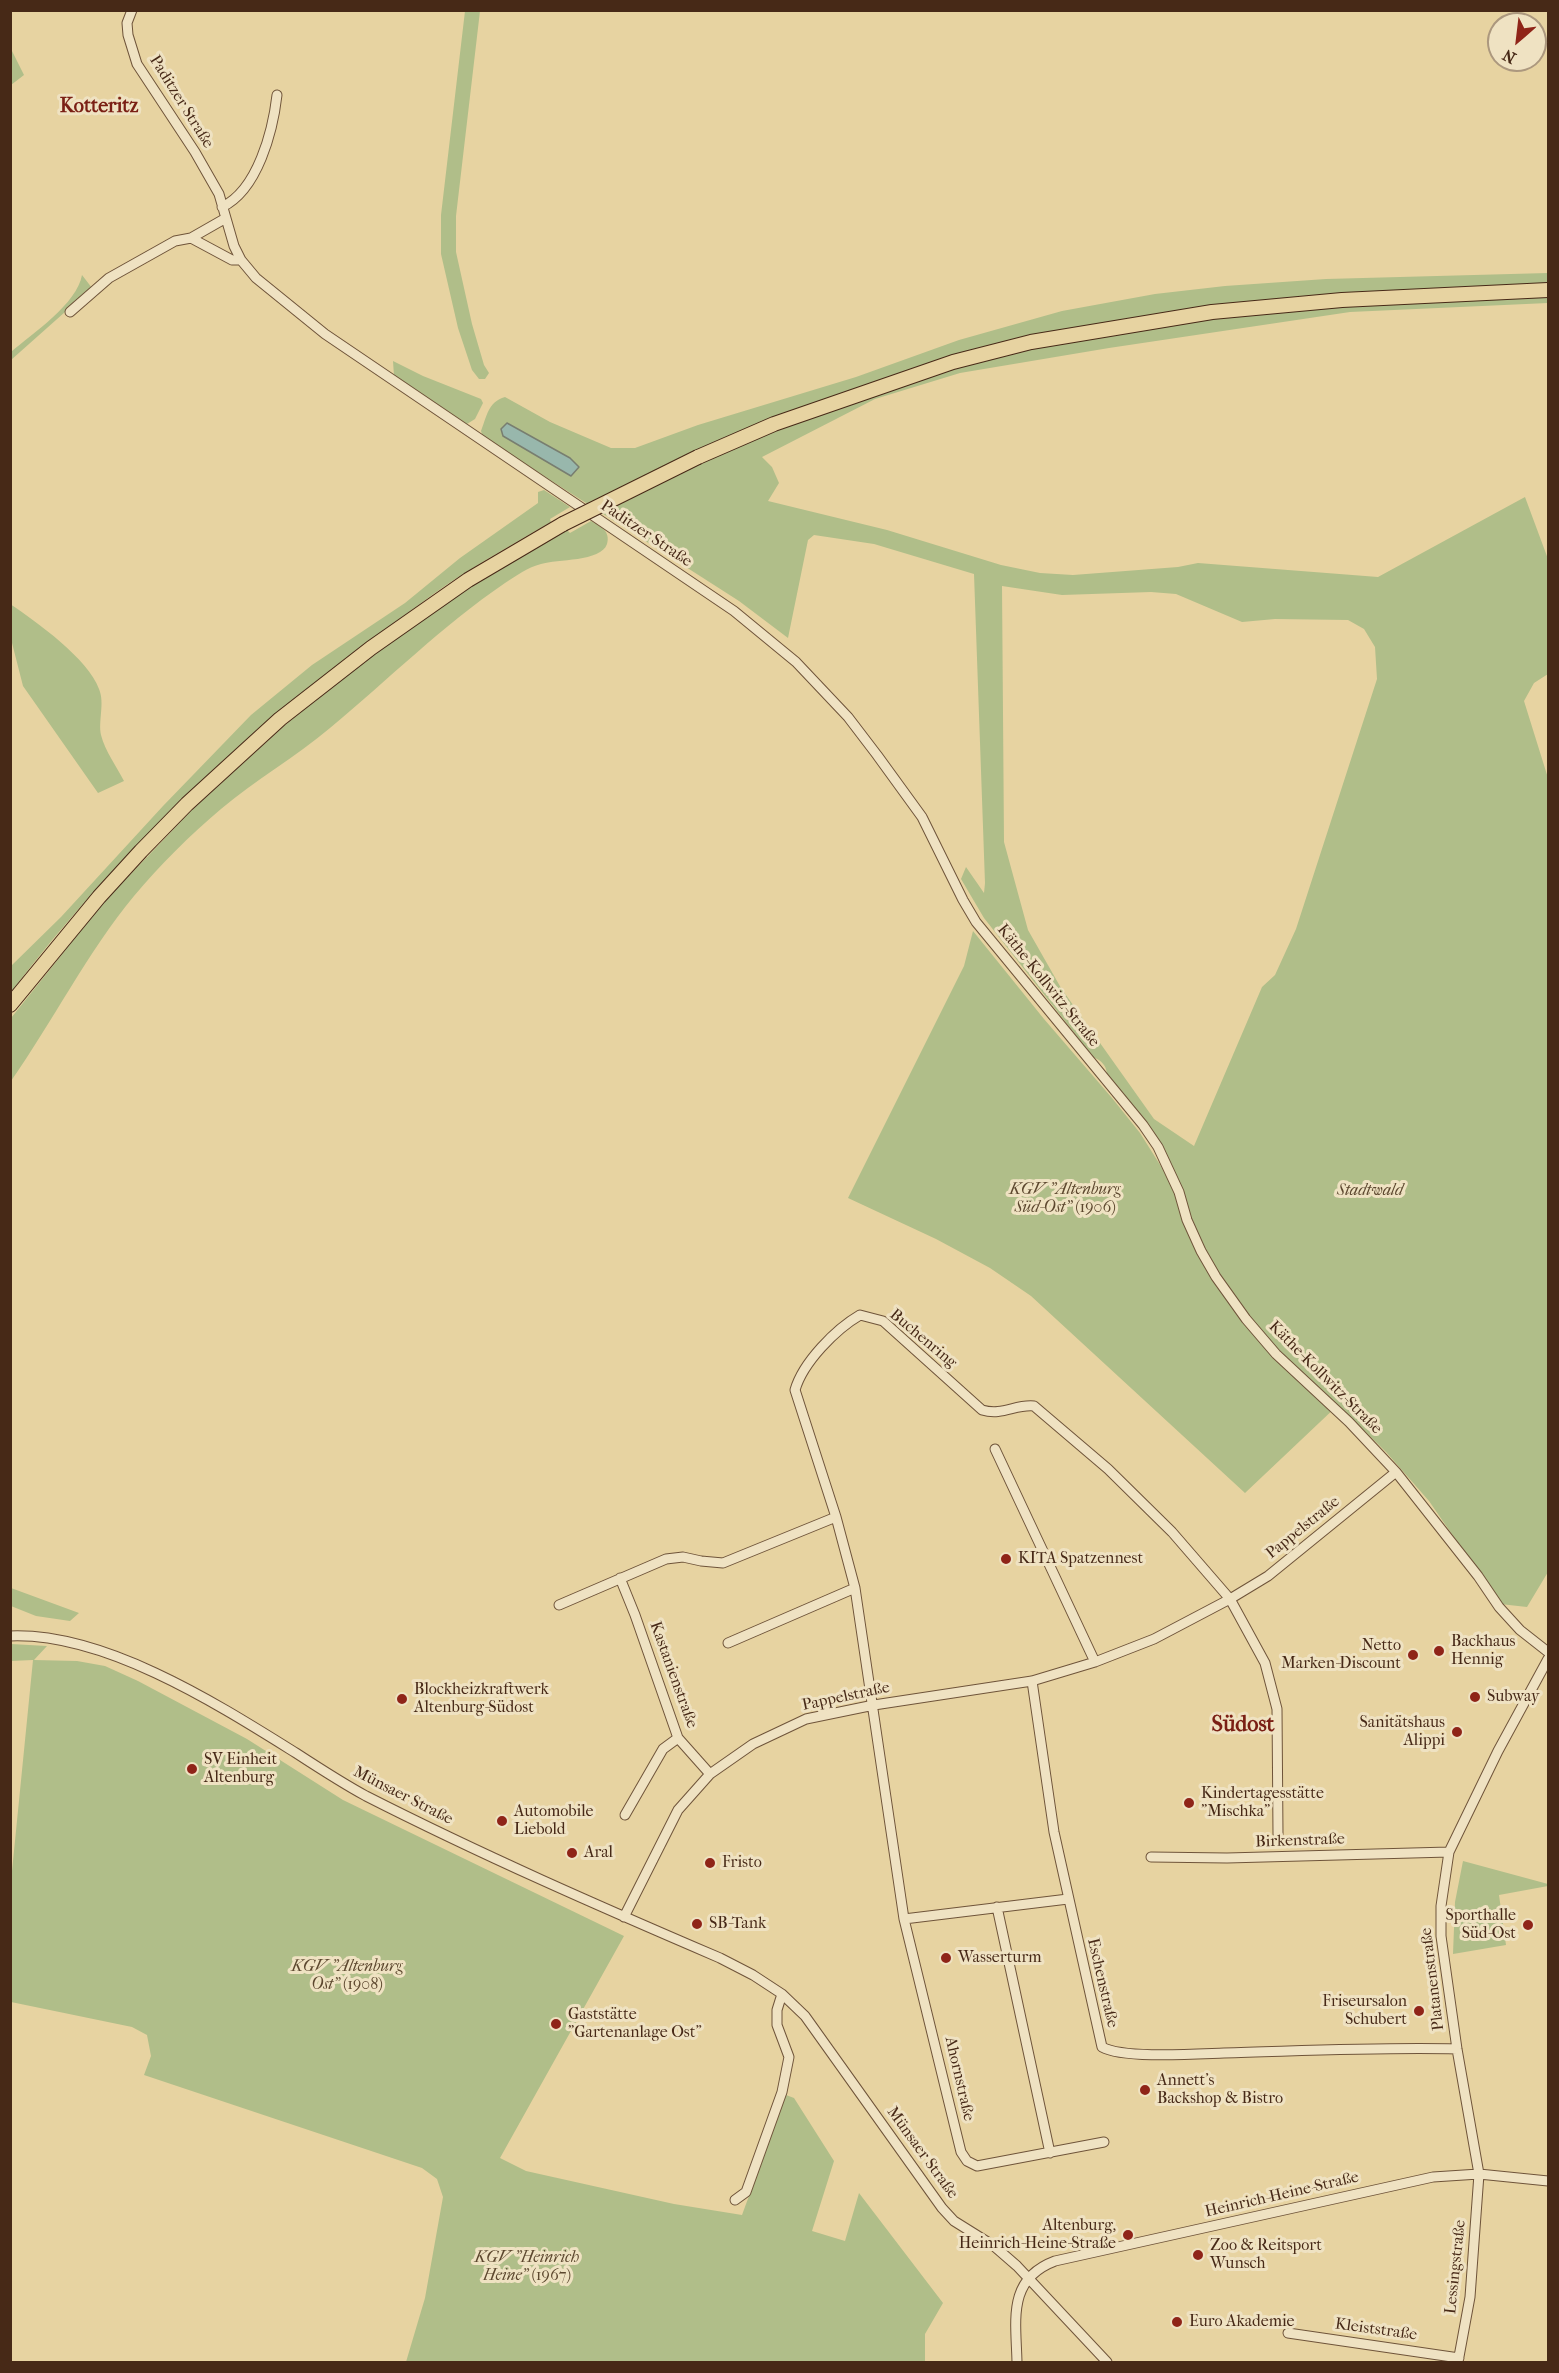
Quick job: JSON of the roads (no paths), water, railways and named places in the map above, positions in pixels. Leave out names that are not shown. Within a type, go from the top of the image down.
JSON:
[{"type":"highway","points":[[10,1005],[99,897],[141,851],[187,804],[280,719],[371,648],[468,580],[563,524],[698,456],[774,424],[942,366],[1031,342],[1212,312],[1342,300],[1548,290]]},
{"type":"street","name":"Paditzer Straße","points":[[132,10],[127,23],[128,35],[138,64],[195,152],[219,194],[234,246],[256,278],[325,334],[734,611],[796,662],[848,717],[900,785],[922,817],[963,900]]},
{"type":"street","points":[[222,207],[231,203],[238,196],[264,155],[274,121],[277,94]]},
{"type":"street","points":[[70,312],[109,278],[175,241],[191,237],[226,218]]},
{"type":"street","points":[[191,237],[232,260],[242,260]]},
{"type":"street","name":"Käthe-Kollwitz-Straße","points":[[963,900],[976,922],[1148,1132],[1158,1147],[1179,1192],[1201,1251],[1225,1291],[1276,1354],[1349,1422],[1395,1472],[1478,1575],[1499,1607],[1520,1630],[1548,1652]]},
{"type":"street","name":"Buchenring","points":[[874,1705],[855,1588],[836,1517],[795,1390],[799,1377],[808,1364],[845,1324],[860,1315],[882,1321],[982,1410],[991,1413],[1008,1411],[1024,1405],[1034,1406],[1108,1469],[1172,1533],[1230,1599]]},
{"type":"street","points":[[995,1449],[1095,1662]]},
{"type":"street","name":"Pappelstraße","points":[[624,1917],[678,1810],[710,1774],[753,1744],[806,1719],[874,1705],[1032,1681],[1095,1662],[1154,1639],[1268,1576],[1395,1472]]},
{"type":"street","points":[[559,1605],[666,1559],[683,1557],[701,1562],[723,1563],[836,1517]]},
{"type":"street","name":"Kastanienstraße","points":[[620,1578],[636,1614],[678,1738],[710,1774]]},
{"type":"street","points":[[728,1643],[855,1588]]},
{"type":"street","name":"Birkenstraße","points":[[1230,1599],[1265,1663],[1277,1709],[1278,1834]]},
{"type":"street","name":"Münsaer Straße","points":[[10,1636],[72,1643],[115,1656],[145,1669],[218,1706],[363,1794],[624,1917],[720,1958],[782,1994],[805,2016],[825,2041],[929,2192],[954,2221],[1003,2253],[1028,2276],[1104,2361]]},
{"type":"street","name":"Platanenstraße","points":[[1479,2174],[1457,2049],[1441,1936],[1441,1906],[1449,1852],[1498,1751],[1548,1659]]},
{"type":"street","name":"Eschenstraße","points":[[1032,1681],[1054,1832],[1102,2047],[1112,2053],[1179,2055],[1409,2048],[1457,2049]]},
{"type":"street","name":"Ahornstraße","points":[[874,1705],[904,1919],[961,2152],[968,2161],[977,2166],[1104,2142]]},
{"type":"street","points":[[625,1815],[663,1749],[678,1738]]},
{"type":"street","name":"Birkenstraße","points":[[1151,1857],[1227,1858],[1449,1852]]},
{"type":"street","points":[[904,1919],[1068,1899]]},
{"type":"street","points":[[997,1907],[1050,2153]]},
{"type":"street","points":[[735,2200],[746,2192],[782,2092],[789,2057],[777,2025],[777,2010],[782,1994]]},
{"type":"street","name":"Heinrich-Heine-Straße","points":[[1028,2276],[1045,2264],[1081,2254],[1433,2177],[1479,2174],[1548,2181]]},
{"type":"street","name":"Lessingstraße","points":[[1459,2360],[1470,2297],[1479,2174]]},
{"type":"street","points":[[1017,2362],[1017,2302],[1019,2292],[1028,2276]]},
{"type":"street","name":"Kleiststraße","points":[[1288,2333],[1459,2360]]},
{"type":"water","points":[[507,423],[570,458],[579,467],[571,476],[503,436],[501,429]]},
{"type":"place","name":"KITA Spatzennest","points":[[1006,1559]]},
{"type":"place","name":"Backhaus Hennig","points":[[1439,1651]]},
{"type":"place","name":"Netto Marken-Discount","points":[[1413,1655]]},
{"type":"place","name":"Subway","points":[[1475,1697]]},
{"type":"place","name":"Blockheizkraftwerk Altenburg-Südost","points":[[402,1699]]},
{"type":"place","name":"Sanitätshaus Alippi","points":[[1457,1732]]},
{"type":"place","name":"SV Einheit Altenburg","points":[[192,1769]]},
{"type":"place","name":"Kindertagesstätte \"Mischka\"","points":[[1189,1803]]},
{"type":"place","name":"Automobile Liebold","points":[[502,1821]]},
{"type":"place","name":"Aral","points":[[572,1853]]},
{"type":"place","name":"Fristo","points":[[710,1863]]},
{"type":"place","name":"SB-Tank","points":[[697,1924]]},
{"type":"place","name":"Sporthalle Süd-Ost","points":[[1528,1925]]},
{"type":"place","name":"Wasserturm","points":[[946,1958]]},
{"type":"place","name":"Friseursalon Schubert","points":[[1419,2011]]},
{"type":"place","name":"Gaststätte \"Gartenanlage Ost\"","points":[[556,2024]]},
{"type":"place","name":"Annett's Backshop & Bistro","points":[[1145,2090]]},
{"type":"place","name":"Altenburg, Heinrich-Heine-Straße","points":[[1128,2235]]},
{"type":"place","name":"Zoo & Reitsport Wunsch","points":[[1198,2255]]},
{"type":"place","name":"Euro Akademie","points":[[1177,2322]]},
{"type":"district","name":"Kotteritz","points":[[99,107]]},
{"type":"district","name":"Südost","points":[[1243,1726]]},
{"type":"park label","name":"Stadtwald","points":[[1370,1191]]},
{"type":"park label","name":"KGV \"Altenburg Süd-Ost\" (1906)","points":[[1065,1199]]},
{"type":"park label","name":"KGV \"Altenburg Ost\" (1908)","points":[[347,1976]]},
{"type":"park label","name":"KGV \"Heinrich Heine\" (1967)","points":[[527,2267]]}]
